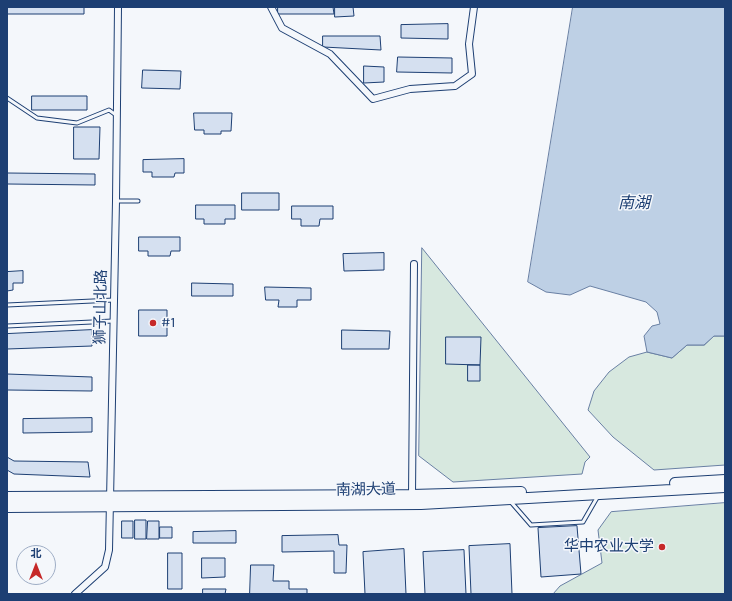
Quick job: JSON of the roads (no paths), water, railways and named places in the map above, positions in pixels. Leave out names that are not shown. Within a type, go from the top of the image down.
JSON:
[{"type":"main road","name":"南湖大道","points":[[7,497],[412,495],[563,490],[725,480]]},
{"type":"main road","name":"南湖大道","points":[[7,507],[421,504],[725,487]]},
{"type":"street","name":"狮子山北路","points":[[76,594],[105,567],[109,550],[116,201],[118,7]]},
{"type":"street","points":[[271,7],[282,28],[330,54],[372,98],[410,89],[455,86],[472,74],[469,44],[474,7]]},
{"type":"street","points":[[412,495],[414,264]]},
{"type":"lane","points":[[7,98],[37,118],[77,123],[109,110],[117,115]]},
{"type":"lane","points":[[116,201],[138,201]]},
{"type":"lane","points":[[7,305],[114,300]]},
{"type":"lane","points":[[7,326],[114,321]]},
{"type":"lane","points":[[508,499],[531,525],[582,522],[600,494]]},
{"type":"water","name":"南湖","points":[[573,7],[725,7],[725,336],[714,336],[704,345],[687,345],[672,358],[647,352],[644,336],[652,326],[660,324],[657,312],[646,302],[590,286],[570,295],[546,292],[528,282]]},
{"type":"place","name":"#1","points":[[153,323]]},
{"type":"place","name":"华中农业大学","points":[[662,547]]}]
